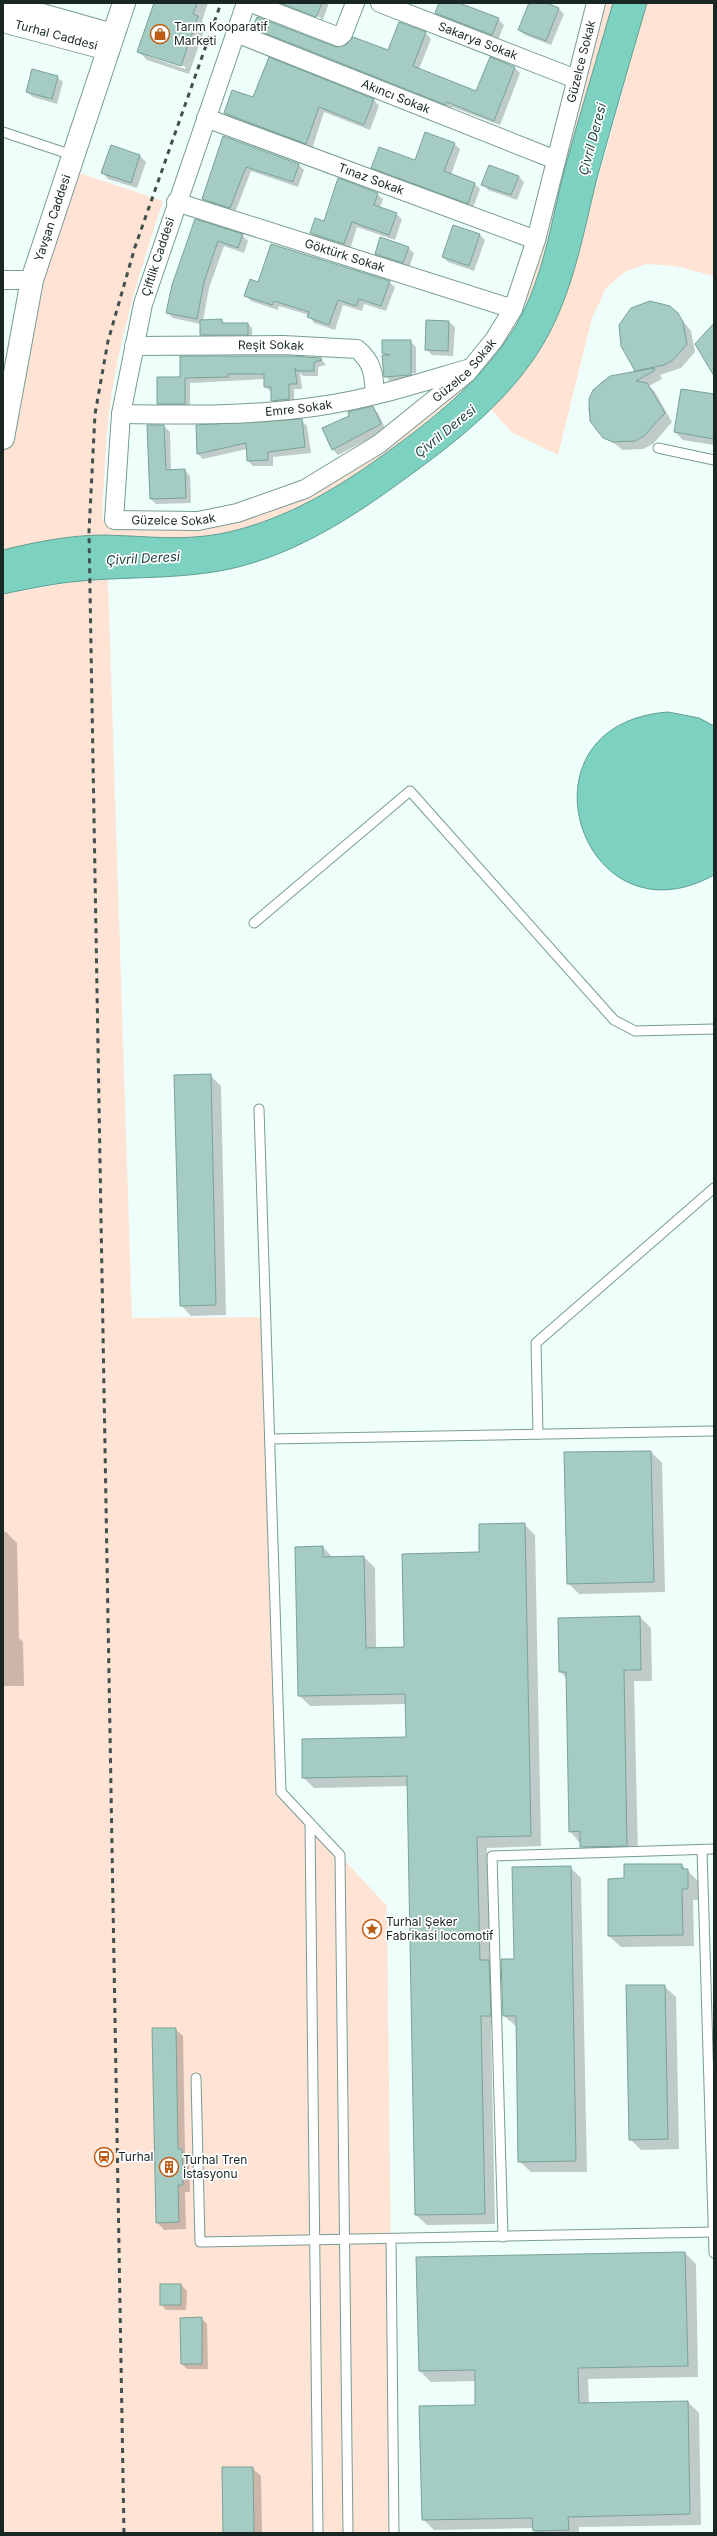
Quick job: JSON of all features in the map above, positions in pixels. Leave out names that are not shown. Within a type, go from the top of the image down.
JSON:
[{"type":"street","name":"Yavşan Caddesi","points":[[3,438],[32,280],[72,155],[124,3]]},
{"type":"street","name":"Çiftlik Caddesi","points":[[114,520],[121,414],[143,304],[176,202],[246,3]]},
{"type":"street","points":[[251,3],[339,37],[343,34],[355,3]]},
{"type":"street","name":"Sakarya Sokak","points":[[380,3],[576,79]]},
{"type":"street","name":"Turhal Caddesi","points":[[3,4],[111,42]]},
{"type":"street","name":"Güzelce Sokak","points":[[114,520],[198,521],[237,513],[306,489],[379,444],[472,367],[494,340],[513,309],[536,240],[593,4]]},
{"type":"street","name":"Turhal Caddesi","points":[[3,21],[111,42]]},
{"type":"street","name":"Akıncı Sokak","points":[[236,33],[556,160]]},
{"type":"street","name":"Tınaz Sokak","points":[[206,118],[536,240]]},
{"type":"street","name":"Göktürk Sokak","points":[[176,202],[513,309]]},
{"type":"street","points":[[3,280],[32,280]]},
{"type":"street","name":"Reşit Sokak","points":[[134,346],[283,345],[357,349],[366,356],[371,364],[375,395]]},
{"type":"street","name":"Emre Sokak","points":[[121,414],[289,409],[320,406],[375,395],[472,367]]},
{"type":"lane","points":[[3,132],[72,155]]},
{"type":"lane","points":[[658,448],[714,460]]},
{"type":"lane","points":[[254,923],[410,791],[614,1020],[635,1031],[714,1029]]},
{"type":"lane","points":[[259,1109],[281,1792],[340,1855],[348,2533]]},
{"type":"lane","points":[[538,1434],[536,1343],[714,1188]]},
{"type":"lane","points":[[270,1440],[714,1431]]},
{"type":"lane","points":[[310,1823],[318,2533]]},
{"type":"lane","points":[[503,2236],[492,1856],[714,1849]]},
{"type":"lane","points":[[702,1850],[714,2253]]},
{"type":"lane","points":[[196,2078],[200,2242],[714,2232]]},
{"type":"lane","points":[[391,2239],[394,2533]]},
{"type":"shaded area","points":[[587,3],[613,3],[565,168],[536,285],[510,334],[490,362],[465,389],[405,440],[331,492],[298,508],[262,522],[230,532],[199,537],[154,539],[104,535],[3,550],[3,438],[68,169],[163,201],[138,280],[118,359],[109,413],[102,519],[158,523],[272,503],[418,413],[513,309]]},
{"type":"shaded area","points":[[647,3],[714,3],[714,276],[675,266],[646,264],[625,272],[606,288],[592,318],[558,455],[511,432],[491,409],[513,386],[536,355],[563,305]]},
{"type":"shaded area","points":[[108,580],[132,1318],[266,1317],[281,1792],[387,1906],[394,2533],[3,2533],[3,594],[79,581]]},
{"type":"water","name":"Çivril Deresi","points":[[613,3],[647,3],[597,178],[581,246],[559,313],[549,334],[523,373],[493,408],[458,439],[365,507],[306,542],[264,559],[242,566],[202,574],[71,582],[3,594],[3,550],[79,536],[104,535],[182,538],[197,537],[229,532],[272,519],[331,490],[368,466],[437,414],[469,385],[484,369],[510,335],[521,316],[538,275],[565,168]]},
{"type":"water","points":[[668,712],[699,718],[714,726],[714,875],[667,890],[628,882],[599,859],[582,826],[578,788],[589,753],[619,725]]},
{"type":"building","points":[[154,3],[197,3],[193,14],[198,16],[181,66],[137,52]]},
{"type":"building","points":[[280,3],[322,3],[316,17]]},
{"type":"building","points":[[439,3],[459,3],[499,18],[492,35],[435,13]]},
{"type":"building","points":[[529,3],[547,3],[559,8],[546,41],[518,30]]},
{"type":"building","points":[[257,17],[336,47],[346,45],[353,37],[388,50],[399,22],[426,32],[413,66],[476,91],[490,57],[515,67],[494,121],[447,102],[446,105],[252,28]]},
{"type":"building","points":[[269,57],[374,99],[364,125],[319,107],[306,144],[224,113],[232,90],[253,97]]},
{"type":"building","points":[[32,69],[58,76],[52,99],[26,92]]},
{"type":"building","points":[[425,132],[455,143],[444,171],[475,183],[468,204],[371,168],[379,147],[415,160]]},
{"type":"building","points":[[223,136],[299,164],[293,182],[246,167],[230,208],[202,199]]},
{"type":"building","points":[[111,145],[140,155],[131,183],[101,173]]},
{"type":"building","points":[[489,165],[519,176],[511,195],[481,185]]},
{"type":"building","points":[[338,178],[378,193],[374,205],[397,213],[389,235],[352,222],[344,244],[310,233],[315,218],[324,221]]},
{"type":"building","points":[[195,219],[243,234],[238,248],[218,241],[204,282],[197,319],[166,313],[172,285]]},
{"type":"building","points":[[453,225],[480,234],[469,266],[442,257]]},
{"type":"building","points":[[380,237],[409,247],[403,263],[375,254]]},
{"type":"building","points":[[271,244],[390,281],[381,306],[359,299],[356,306],[338,300],[329,325],[307,317],[309,312],[274,301],[272,305],[244,296],[250,279],[258,282]]},
{"type":"building","points":[[650,301],[670,306],[678,313],[683,322],[687,344],[673,360],[664,365],[635,371],[621,346],[619,325],[631,308]]},
{"type":"building","points":[[222,319],[222,323],[248,323],[248,335],[200,335],[200,320]]},
{"type":"building","points":[[426,320],[449,321],[448,351],[425,350]]},
{"type":"building","points":[[714,323],[714,376],[695,344]]},
{"type":"building","points":[[382,340],[411,340],[411,375],[384,377],[382,355],[390,355],[382,353]]},
{"type":"building","points":[[180,356],[291,356],[321,358],[322,360],[314,362],[314,371],[297,371],[295,368],[297,384],[289,384],[289,399],[271,401],[271,387],[264,387],[264,374],[228,374],[228,377],[185,378],[185,404],[157,404],[157,377],[180,377]]},
{"type":"building","points":[[654,368],[655,370],[636,381],[647,383],[665,413],[644,436],[635,441],[613,442],[603,438],[590,421],[589,399],[593,390],[610,376]]},
{"type":"building","points":[[681,389],[714,394],[714,439],[674,432]]},
{"type":"building","points":[[373,406],[381,424],[332,450],[322,428],[349,416],[348,412]]},
{"type":"building","points":[[302,419],[305,447],[268,452],[268,460],[247,461],[246,443],[197,454],[196,425]]},
{"type":"building","points":[[147,425],[164,425],[166,470],[185,469],[186,498],[150,499]]},
{"type":"building","points":[[211,1074],[216,1305],[180,1306],[174,1075]]},
{"type":"building","points":[[651,1451],[654,1582],[567,1584],[564,1452]]},
{"type":"building","points":[[525,1523],[531,1836],[477,1837],[480,1960],[489,1960],[491,2016],[481,2016],[485,2214],[415,2215],[407,1776],[302,1778],[302,1739],[406,1737],[405,1694],[298,1696],[295,1547],[323,1546],[323,1557],[364,1556],[366,1648],[404,1647],[402,1554],[479,1552],[479,1524]]},
{"type":"building","points":[[640,1616],[641,1670],[624,1670],[627,1846],[580,1847],[580,1831],[569,1832],[566,1672],[559,1672],[558,1618]]},
{"type":"building","points":[[624,1864],[682,1864],[682,1869],[688,1869],[688,1889],[682,1889],[683,1935],[608,1936],[608,1879],[624,1878]]},
{"type":"building","points":[[571,1866],[576,2161],[518,2162],[516,2016],[503,2016],[501,1959],[514,1959],[512,1867]]},
{"type":"building","points":[[626,1985],[665,1985],[668,2139],[629,2140]]},
{"type":"building","points":[[152,2028],[176,2028],[178,2149],[182,2149],[183,2185],[178,2185],[179,2222],[156,2223]]},
{"type":"building","points":[[685,2252],[688,2366],[578,2368],[579,2403],[688,2401],[690,2514],[568,2517],[569,2530],[533,2531],[532,2518],[422,2520],[419,2406],[475,2405],[475,2370],[419,2371],[416,2257]]},
{"type":"building","points":[[160,2284],[181,2284],[181,2305],[160,2305]]},
{"type":"building","points":[[202,2317],[202,2364],[181,2364],[180,2318]]},
{"type":"building","points":[[222,2467],[253,2467],[254,2533],[223,2533]]},
{"type":"railway","points":[[124,2533],[89,532],[95,414],[108,341],[135,247],[221,3]]},
{"type":"place","name":"Tarım Kooparatif Marketi","points":[[160,34]]},
{"type":"place","name":"Turhal Şeker Fabrikasi locomotif","points":[[372,1929]]},
{"type":"place","name":"Turhal","points":[[104,2157]]},
{"type":"place","name":"Turhal Tren İstasyonu","points":[[169,2167]]}]
